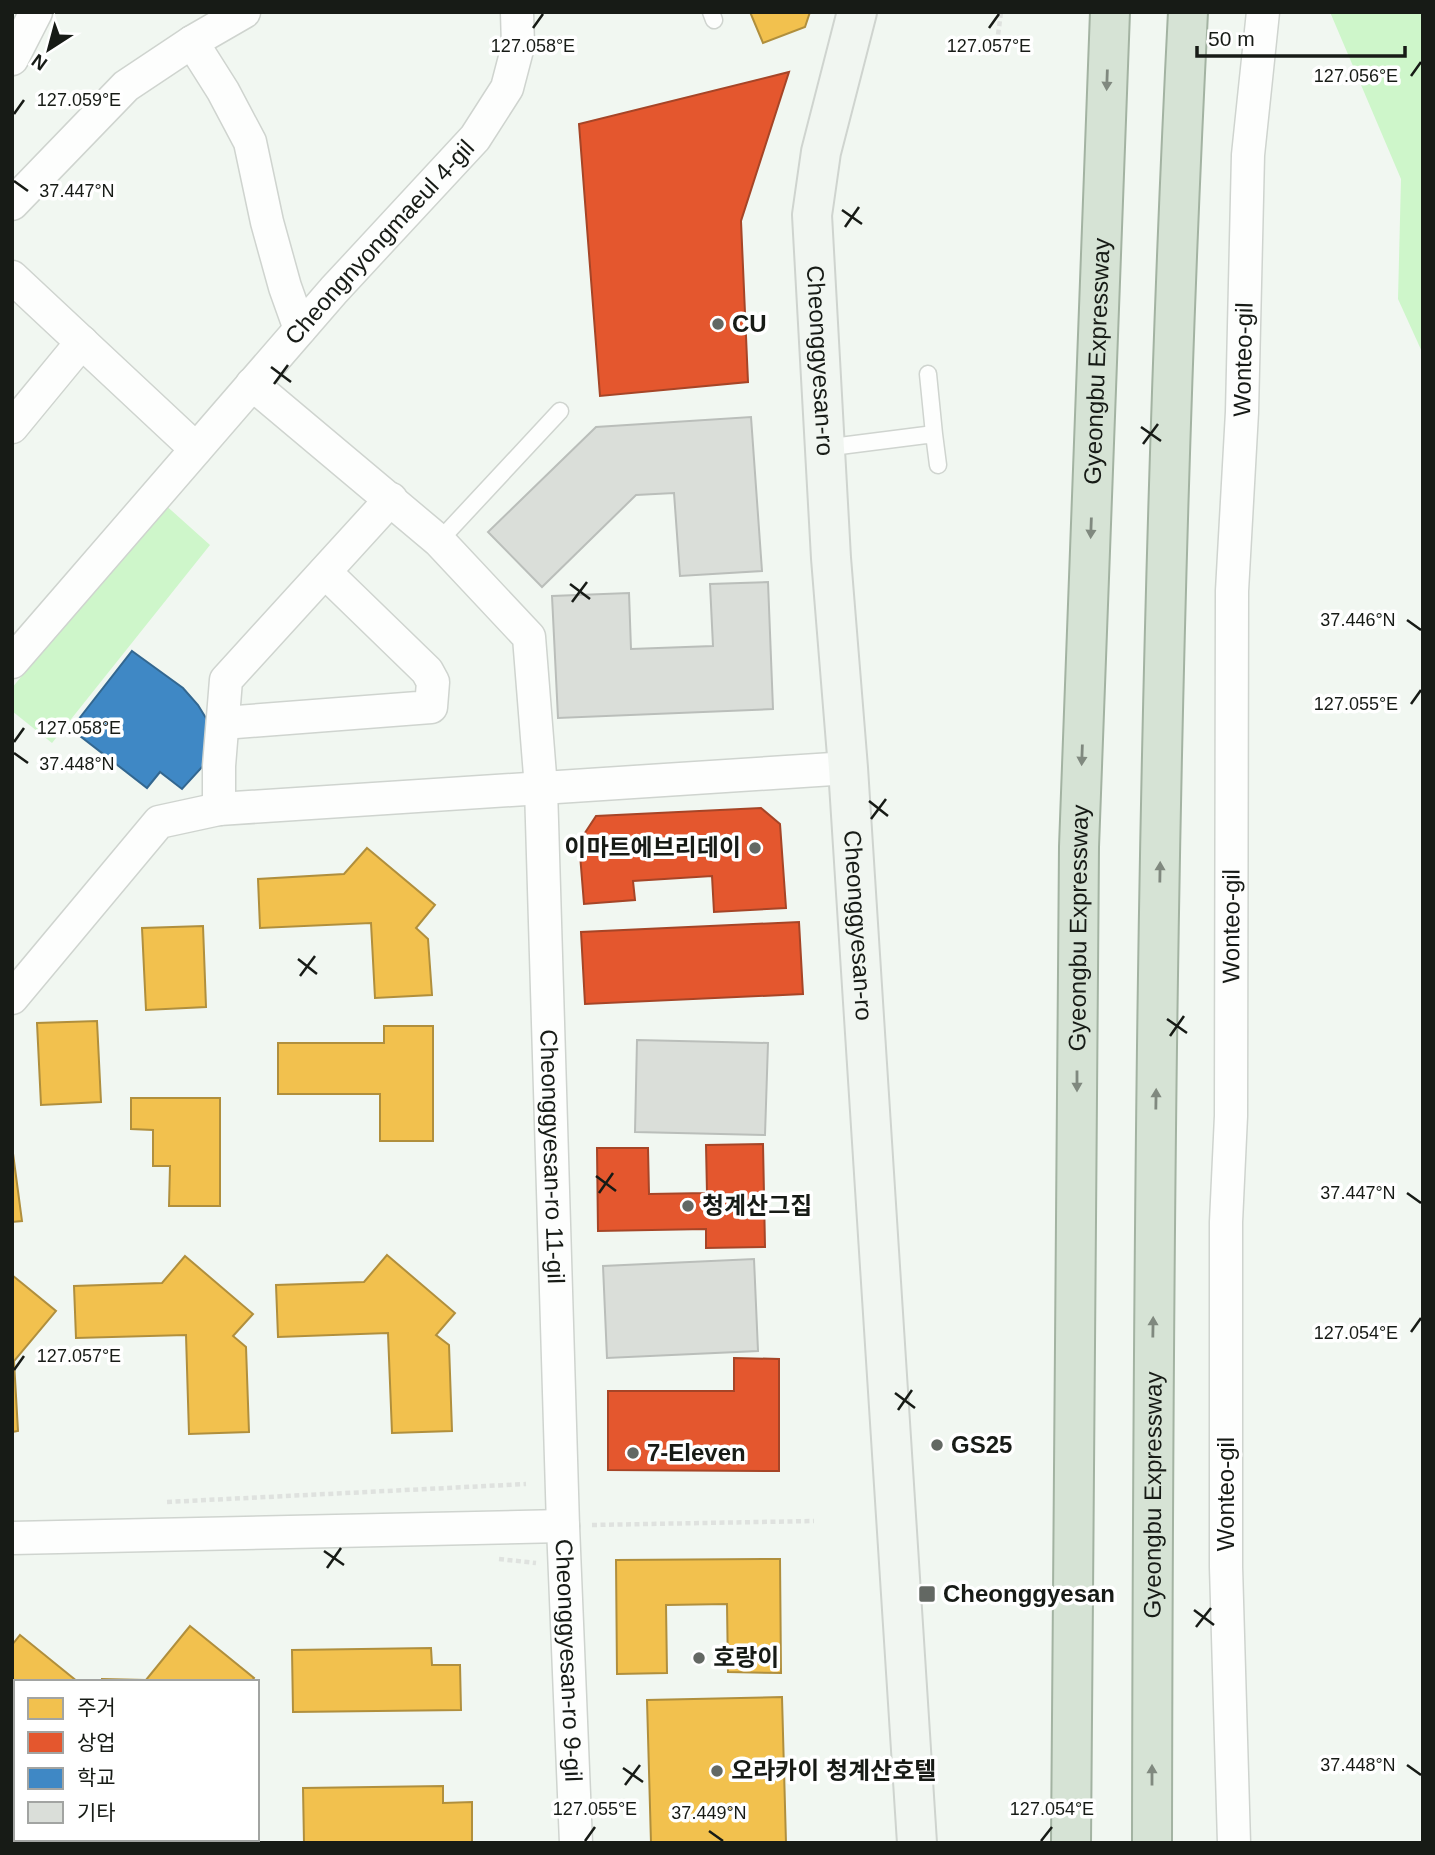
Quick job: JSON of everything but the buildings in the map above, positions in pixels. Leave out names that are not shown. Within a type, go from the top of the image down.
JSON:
[{"type":"highway","name":"Gyeongbu Expressway","points":[[1071,1843],[1079,847],[1110,12]]},
{"type":"highway","name":"Gyeongbu Expressway","points":[[1152,1843],[1153,1338],[1162,750],[1170,432],[1188,12]]},
{"type":"street","points":[[12,59],[36,12]]},
{"type":"street","points":[[12,204],[126,86],[192,41],[244,12]]},
{"type":"street","name":"Cheongnyongmaeul 4-gil","points":[[12,662],[300,329],[475,138],[507,88],[518,46],[517,12]]},
{"type":"street","name":"Cheonggyesan-ro","points":[[857,12],[821,152],[812,215],[831,558],[848,768],[916,1843]]},
{"type":"street","name":"Wonteo-gil","points":[[1234,1843],[1226,1567],[1226,1222],[1231,1116],[1232,591],[1242,412],[1248,155],[1263,12]]},
{"type":"street","points":[[192,41],[250,142],[267,222],[300,329]]},
{"type":"street","points":[[12,277],[196,449]]},
{"type":"street","points":[[12,426],[82,342]]},
{"type":"street","name":"Cheonggyesan-ro 11-gil","points":[[253,384],[439,541],[529,637],[541,788],[563,1526]]},
{"type":"street","points":[[219,809],[226,680],[391,499]]},
{"type":"street","points":[[223,723],[431,707],[433,682],[427,671],[325,572]]},
{"type":"street","points":[[12,998],[159,822],[219,809],[848,768]]},
{"type":"street","name":"Cheonggyesan-ro 9-gil","points":[[12,1538],[563,1526],[576,1843]]},
{"type":"lane","points":[[928,374],[938,466]]},
{"type":"lane","points":[[439,541],[560,411]]},
{"type":"lane","points":[[824,448],[934,434]]},
{"type":"path","points":[[997,43],[1001,12]]},
{"type":"path","points":[[165,1502],[526,1484]]},
{"type":"path","points":[[563,1526],[814,1521]]},
{"type":"green space","points":[[1330,12],[1423,12],[1423,354],[1398,299],[1401,179]]},
{"type":"green space","points":[[162,502],[210,545],[52,743],[12,711],[12,688]]},
{"type":"place","name":"CU","points":[[718,324]]},
{"type":"place","name":"이마트에브리데이","points":[[755,848]]},
{"type":"place","name":"청계산그집","points":[[688,1206]]},
{"type":"place","name":"GS25","points":[[937,1445]]},
{"type":"place","name":"7-Eleven","points":[[633,1453]]},
{"type":"place","name":"Cheonggyesan","points":[[927,1594]]},
{"type":"place","name":"호랑이","points":[[699,1658]]},
{"type":"place","name":"오라카이 청계산호텔","points":[[717,1771]]}]
